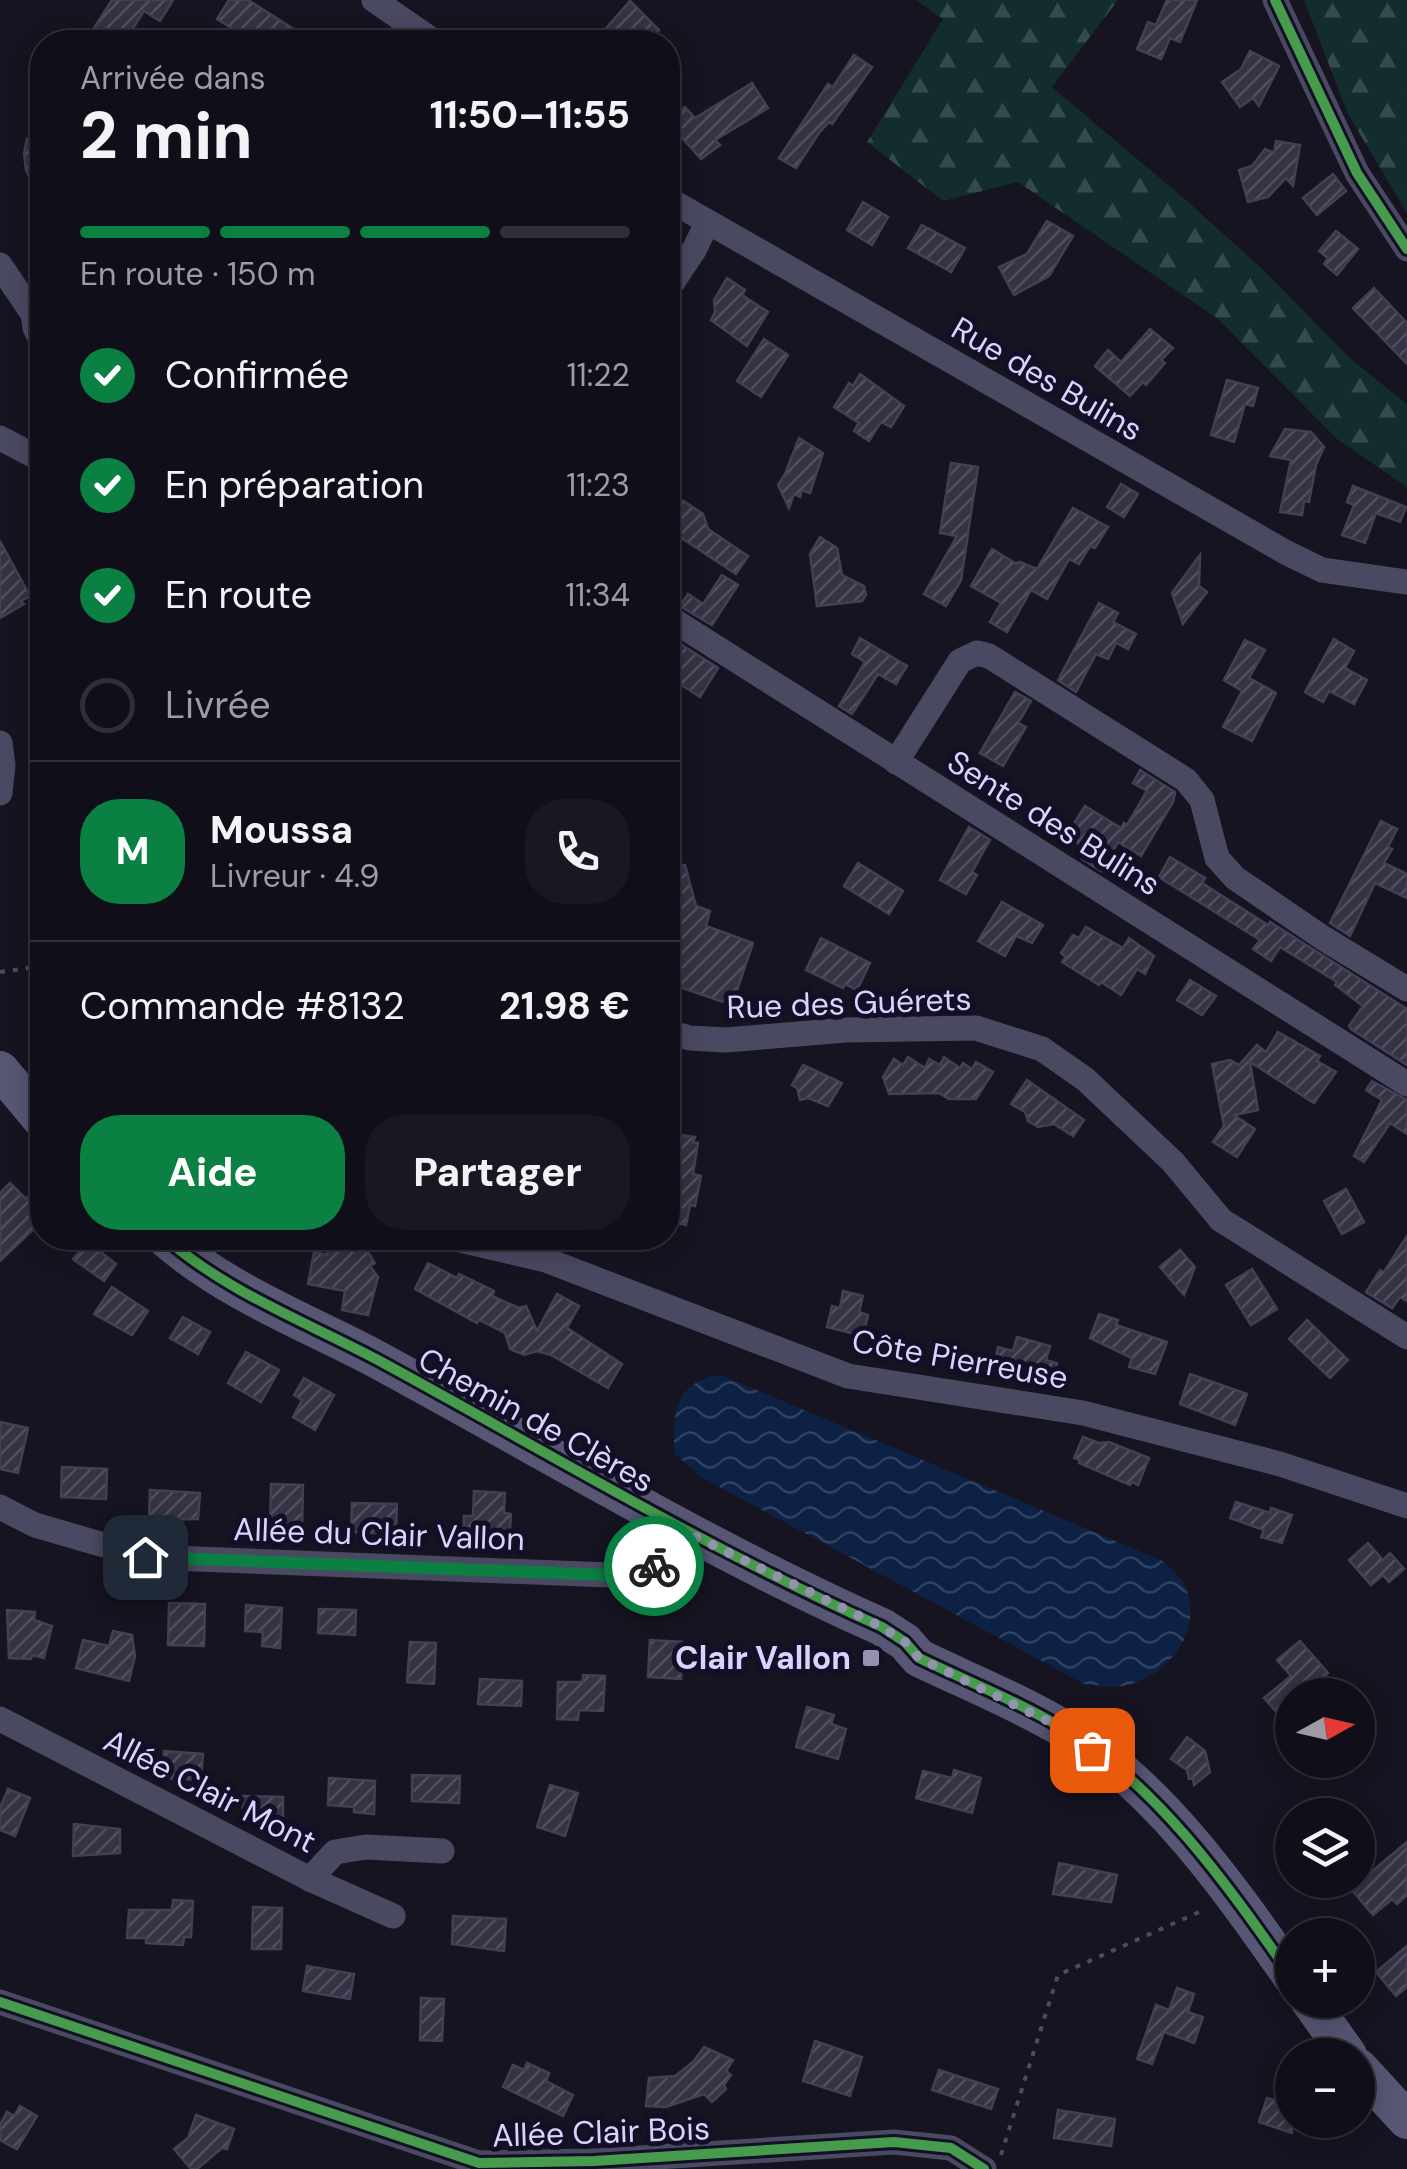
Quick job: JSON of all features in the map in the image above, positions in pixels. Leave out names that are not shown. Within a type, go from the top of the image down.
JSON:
[{"type":"street","points":[[374,0],[418,30]]},
{"type":"street","points":[[1275,0],[1357,173],[1407,248]]},
{"type":"street","name":"Rue des Bulins","points":[[680,205],[1288,553],[1322,570],[1407,582]]},
{"type":"street","points":[[680,271],[707,222]]},
{"type":"street","points":[[0,265],[30,304]]},
{"type":"street","points":[[0,438],[30,454]]},
{"type":"street","name":"Sente des Bulins","points":[[680,625],[1407,1084]]},
{"type":"street","points":[[896,762],[960,661],[977,653],[989,656],[1186,780],[1202,800],[1217,858],[1235,878],[1407,989]]},
{"type":"street","points":[[0,743],[0,793]]},
{"type":"street","name":"Rue des Guérets","points":[[680,1035],[726,1040],[846,1030],[962,1027],[1006,1035],[1042,1049],[1085,1079],[1174,1162],[1221,1220],[1407,1337]]},
{"type":"street","points":[[0,1070],[30,1106]]},
{"type":"street","points":[[0,1094],[30,1130]]},
{"type":"street","name":"Chemin de Clères","points":[[161,1250],[222,1296],[684,1542]]},
{"type":"street","name":"Chemin de Clères","points":[[180,1250],[212,1275],[375,1359],[684,1542],[760,1598],[874,1651],[919,1658],[1066,1730],[1118,1770],[1200,1852],[1275,1954]]},
{"type":"street","name":"Côte Pierreuse","points":[[503,1250],[546,1260],[848,1376],[1083,1413],[1280,1464],[1407,1506]]},
{"type":"street","name":"Allée du Clair Vallon","points":[[0,1507],[35,1525],[145,1557],[634,1576],[648,1571],[684,1542]]},
{"type":"street","name":"Allée Clair Mont","points":[[0,1719],[310,1879],[393,1916]]},
{"type":"street","points":[[310,1879],[335,1852],[366,1846],[442,1851]]},
{"type":"street","name":"Allée Clair Bois","points":[[0,2002],[479,2163],[894,2142],[952,2148],[984,2169]]},
{"type":"street","points":[[1375,2085],[1407,2120]]},
{"type":"path","points":[[0,972],[30,969]]},
{"type":"path","points":[[997,2169],[1058,1975],[1195,1914]]},
{"type":"green space","points":[[916,0],[1118,0],[1052,87],[1188,202],[1260,267],[1354,362],[1407,404],[1407,487],[1337,439],[1218,319],[1018,182],[943,201],[867,142],[943,19]]},
{"type":"green space","points":[[1304,0],[1407,0],[1407,213],[1348,114]]},
{"type":"water","points":[[721,1375],[1165,1562],[1183,1583],[1190,1603],[1186,1635],[1178,1650],[1167,1663],[1139,1681],[1118,1687],[1084,1684],[701,1477],[675,1454],[676,1414],[685,1392],[694,1384]]},
{"type":"building","points":[[112,0],[173,0],[160,21],[144,11],[132,30],[93,30]]},
{"type":"building","points":[[229,0],[248,0],[295,30],[235,30],[217,19]]},
{"type":"building","points":[[1167,0],[1197,0],[1180,42],[1170,38],[1161,59],[1137,49],[1148,22],[1156,25]]},
{"type":"building","points":[[630,1],[659,30],[605,30]]},
{"type":"building","points":[[1250,51],[1279,66],[1259,106],[1253,98],[1240,107],[1222,82],[1241,69]]},
{"type":"building","points":[[854,55],[872,67],[832,124],[829,122],[819,133],[796,168],[779,158],[828,84],[833,87]]},
{"type":"building","points":[[752,83],[768,108],[715,140],[720,145],[701,159],[680,135],[680,111],[685,107],[695,118]]},
{"type":"building","points":[[27,139],[30,179],[26,170]]},
{"type":"building","points":[[1276,141],[1300,145],[1293,186],[1286,178],[1268,197],[1248,202],[1239,170],[1252,166],[1265,149],[1274,153]]},
{"type":"building","points":[[1333,174],[1346,191],[1317,215],[1303,198]]},
{"type":"building","points":[[863,202],[888,217],[872,245],[847,230]]},
{"type":"building","points":[[1047,221],[1073,236],[1049,276],[1014,295],[999,267],[1027,254]]},
{"type":"building","points":[[922,225],[965,248],[951,272],[908,248]]},
{"type":"building","points":[[1336,231],[1358,249],[1337,275],[1324,264],[1328,258],[1319,251]]},
{"type":"building","points":[[727,278],[745,290],[742,295],[768,312],[747,346],[711,320],[714,300]]},
{"type":"building","points":[[1374,288],[1407,323],[1407,364],[1353,308]]},
{"type":"building","points":[[1150,329],[1173,348],[1146,385],[1143,382],[1130,396],[1095,366],[1108,350],[1121,362]]},
{"type":"building","points":[[764,339],[788,355],[761,397],[737,381]]},
{"type":"building","points":[[860,374],[904,406],[891,427],[881,422],[869,441],[854,431],[859,423],[834,407],[849,383],[853,386]]},
{"type":"building","points":[[1227,380],[1258,388],[1253,406],[1245,404],[1234,442],[1211,435]]},
{"type":"building","points":[[1285,429],[1311,432],[1324,447],[1302,515],[1280,512],[1291,460],[1270,456]]},
{"type":"building","points":[[799,438],[823,453],[810,493],[802,490],[800,497],[794,494],[789,508],[778,485]]},
{"type":"building","points":[[951,463],[978,467],[961,580],[946,606],[924,594],[957,536],[940,533]]},
{"type":"building","points":[[1121,484],[1138,494],[1124,517],[1107,507]]},
{"type":"building","points":[[1353,486],[1406,507],[1400,522],[1376,513],[1365,543],[1342,535],[1354,505],[1347,502]]},
{"type":"building","points":[[682,500],[703,514],[708,529],[748,556],[736,574],[680,537]]},
{"type":"building","points":[[1073,508],[1108,527],[1095,548],[1090,546],[1079,564],[1069,559],[1047,599],[1031,590],[1007,632],[990,622],[1001,603],[971,586],[992,549],[1015,563],[1037,569]]},
{"type":"building","points":[[820,537],[837,548],[842,575],[864,586],[866,595],[862,601],[817,606],[810,554]]},
{"type":"building","points":[[0,541],[30,596],[0,618]]},
{"type":"building","points":[[1200,555],[1199,586],[1207,592],[1183,624],[1172,593]]},
{"type":"building","points":[[722,575],[738,585],[712,625],[680,606],[688,594],[703,604]]},
{"type":"building","points":[[1099,603],[1118,613],[1113,622],[1136,634],[1128,649],[1116,643],[1108,659],[1096,654],[1076,692],[1058,680]]},
{"type":"building","points":[[860,638],[907,666],[896,684],[878,674],[852,714],[839,706],[865,662],[852,654]]},
{"type":"building","points":[[1334,639],[1354,651],[1345,668],[1367,680],[1354,704],[1329,691],[1323,702],[1305,692]]},
{"type":"building","points":[[1245,640],[1265,650],[1249,678],[1276,693],[1252,741],[1223,727],[1242,691],[1224,680]]},
{"type":"building","points":[[680,644],[718,668],[700,697],[680,684]]},
{"type":"building","points":[[1015,692],[1031,701],[1018,723],[1026,727],[1003,766],[980,753]]},
{"type":"building","points":[[1140,770],[1175,792],[1173,802],[1141,856],[1118,842],[1101,871],[1082,859],[1088,850],[1066,836],[1085,806],[1121,828],[1124,823],[1127,825],[1147,791],[1133,783]]},
{"type":"building","points":[[1381,821],[1397,829],[1384,863],[1407,874],[1407,898],[1375,883],[1350,936],[1330,923]]},
{"type":"building","points":[[969,827],[990,840],[972,872],[977,875],[966,894],[940,880]]},
{"type":"building","points":[[1170,857],[1205,878],[1202,883],[1407,1009],[1407,1065],[1351,1029],[1349,1026],[1363,1006],[1335,985],[1337,982],[1280,947],[1271,961],[1253,949],[1260,940],[1159,877]]},
{"type":"building","points":[[858,863],[903,891],[889,914],[844,886]]},
{"type":"building","points":[[685,865],[696,906],[710,911],[706,926],[753,943],[732,1005],[680,987],[680,866]]},
{"type":"building","points":[[1002,902],[1043,925],[1032,943],[1016,936],[1005,956],[978,941]]},
{"type":"building","points":[[1086,927],[1123,948],[1129,938],[1154,956],[1145,974],[1137,969],[1121,995],[1062,962],[1066,957],[1061,953],[1073,935],[1079,938]]},
{"type":"building","points":[[821,938],[870,963],[857,990],[845,984],[843,988],[806,970]]},
{"type":"building","points":[[1190,980],[1216,996],[1202,1015],[1177,1000]]},
{"type":"building","points":[[1278,1032],[1320,1056],[1317,1061],[1336,1072],[1314,1103],[1250,1062],[1258,1110],[1234,1115],[1255,1129],[1237,1157],[1213,1142],[1224,1126],[1212,1064],[1230,1060],[1239,1065],[1257,1045],[1266,1052]]},
{"type":"building","points":[[908,1057],[925,1068],[929,1059],[940,1065],[944,1057],[960,1068],[963,1063],[972,1069],[976,1062],[993,1072],[976,1099],[949,1099],[939,1093],[889,1094],[883,1077],[894,1059],[903,1065]]},
{"type":"building","points":[[803,1065],[842,1083],[828,1106],[808,1098],[800,1100],[792,1085]]},
{"type":"building","points":[[1027,1080],[1084,1120],[1073,1136],[1054,1124],[1038,1127],[1011,1104]]},
{"type":"building","points":[[1372,1081],[1407,1100],[1407,1134],[1390,1123],[1364,1162],[1354,1156],[1382,1100],[1366,1090]]},
{"type":"building","points":[[680,1135],[695,1137],[693,1142],[698,1143],[693,1174],[701,1176],[695,1206],[690,1205],[686,1225],[680,1224]]},
{"type":"building","points":[[10,1183],[26,1199],[30,1195],[30,1232],[0,1261],[0,1193]]},
{"type":"building","points":[[1346,1189],[1364,1222],[1342,1234],[1324,1201]]},
{"type":"building","points":[[1407,1236],[1407,1301],[1400,1297],[1392,1308],[1366,1292]]},
{"type":"building","points":[[81,1250],[98,1250],[116,1264],[104,1281],[73,1259]]},
{"type":"building","points":[[328,1250],[367,1250],[375,1263],[370,1266],[378,1277],[368,1315],[342,1310],[345,1291],[308,1284],[314,1252],[327,1255]]},
{"type":"building","points":[[1180,1250],[1195,1267],[1184,1295],[1160,1267]]},
{"type":"building","points":[[428,1263],[494,1291],[492,1296],[519,1308],[526,1306],[537,1331],[557,1294],[579,1306],[567,1328],[622,1364],[608,1388],[551,1355],[537,1351],[524,1355],[510,1349],[505,1333],[479,1320],[477,1323],[415,1289]]},
{"type":"building","points":[[1252,1269],[1277,1309],[1251,1325],[1226,1285]]},
{"type":"building","points":[[112,1287],[148,1311],[132,1335],[94,1314]]},
{"type":"building","points":[[843,1291],[863,1296],[859,1312],[868,1315],[863,1336],[827,1327],[832,1306],[840,1308]]},
{"type":"building","points":[[1099,1314],[1118,1320],[1116,1325],[1167,1342],[1155,1374],[1129,1367],[1132,1358],[1090,1338]]},
{"type":"building","points":[[183,1317],[210,1332],[198,1354],[170,1338]]},
{"type":"building","points":[[1307,1320],[1348,1360],[1330,1378],[1289,1339]]},
{"type":"building","points":[[1017,1337],[1050,1346],[1046,1360],[1057,1363],[1050,1387],[1029,1381],[1031,1374],[994,1368],[998,1347],[1013,1351]]},
{"type":"building","points":[[246,1352],[279,1370],[261,1402],[228,1383]]},
{"type":"building","points":[[1190,1374],[1247,1394],[1235,1425],[1180,1404]]},
{"type":"building","points":[[304,1378],[334,1395],[315,1430],[293,1417],[302,1400],[294,1395]]},
{"type":"building","points":[[0,1422],[28,1428],[18,1473],[0,1469]]},
{"type":"building","points":[[1083,1437],[1109,1442],[1149,1458],[1138,1485],[1079,1463],[1074,1458]]},
{"type":"building","points":[[62,1467],[107,1469],[106,1499],[61,1497]]},
{"type":"building","points":[[271,1484],[303,1485],[302,1530],[270,1529]]},
{"type":"building","points":[[150,1490],[200,1493],[198,1519],[149,1520]]},
{"type":"building","points":[[474,1491],[505,1493],[504,1513],[511,1514],[509,1545],[463,1543],[464,1516],[473,1516]]},
{"type":"building","points":[[1236,1502],[1270,1513],[1271,1508],[1292,1515],[1282,1543],[1261,1537],[1264,1530],[1230,1518]]},
{"type":"building","points":[[352,1503],[397,1504],[396,1534],[351,1532]]},
{"type":"building","points":[[1368,1543],[1383,1560],[1390,1553],[1404,1569],[1389,1582],[1383,1575],[1371,1585],[1349,1560]]},
{"type":"building","points":[[169,1603],[205,1604],[204,1646],[168,1645]]},
{"type":"building","points":[[246,1605],[282,1608],[280,1648],[262,1646],[263,1632],[245,1631]]},
{"type":"building","points":[[319,1609],[356,1610],[355,1635],[318,1633]]},
{"type":"building","points":[[7,1610],[35,1612],[34,1620],[52,1626],[44,1658],[9,1658]]},
{"type":"building","points":[[113,1631],[132,1635],[135,1656],[129,1681],[76,1668],[83,1640],[109,1646]]},
{"type":"building","points":[[650,1640],[683,1642],[681,1679],[648,1677]]},
{"type":"building","points":[[1300,1641],[1328,1673],[1325,1678],[1289,1678],[1291,1676],[1277,1660]]},
{"type":"building","points":[[410,1642],[436,1643],[434,1684],[407,1682]]},
{"type":"building","points":[[583,1675],[605,1676],[603,1711],[579,1710],[578,1720],[557,1719],[558,1682],[583,1682]]},
{"type":"building","points":[[480,1679],[522,1681],[521,1706],[478,1704]]},
{"type":"building","points":[[1275,1689],[1275,1711],[1264,1698]]},
{"type":"building","points":[[807,1707],[834,1715],[831,1724],[846,1729],[838,1759],[796,1747]]},
{"type":"building","points":[[1187,1737],[1205,1751],[1210,1772],[1194,1785],[1187,1770],[1171,1759]]},
{"type":"building","points":[[164,1751],[203,1754],[201,1780],[163,1778]]},
{"type":"building","points":[[954,1770],[981,1778],[972,1813],[916,1798],[923,1771],[952,1778]]},
{"type":"building","points":[[412,1775],[460,1776],[459,1803],[412,1801]]},
{"type":"building","points":[[329,1778],[375,1781],[374,1814],[354,1812],[354,1807],[328,1805]]},
{"type":"building","points":[[550,1785],[578,1793],[565,1836],[537,1827]]},
{"type":"building","points":[[8,1789],[30,1798],[15,1836],[0,1830],[0,1808]]},
{"type":"building","points":[[243,1796],[283,1797],[283,1822],[243,1823]]},
{"type":"building","points":[[74,1824],[120,1829],[120,1853],[73,1856]]},
{"type":"building","points":[[1407,1842],[1407,1895],[1397,1904],[1392,1899],[1373,1915],[1359,1898],[1375,1898],[1375,1869]]},
{"type":"building","points":[[1059,1863],[1117,1875],[1111,1902],[1053,1894]]},
{"type":"building","points":[[173,1900],[193,1901],[191,1937],[184,1937],[183,1945],[127,1938],[129,1910],[172,1910]]},
{"type":"building","points":[[253,1907],[282,1908],[281,1949],[252,1949]]},
{"type":"building","points":[[453,1916],[506,1919],[504,1951],[452,1944]]},
{"type":"building","points":[[1407,1946],[1407,1987],[1396,1996],[1376,1972]]},
{"type":"building","points":[[307,1966],[354,1974],[350,1999],[303,1991]]},
{"type":"building","points":[[1177,1988],[1194,1994],[1188,2012],[1203,2017],[1194,2043],[1164,2032],[1152,2064],[1137,2059],[1156,2005],[1169,2010]]},
{"type":"building","points":[[421,1998],[444,1999],[442,2041],[420,2040]]},
{"type":"building","points":[[815,2041],[862,2057],[850,2096],[803,2081]]},
{"type":"building","points":[[704,2047],[733,2060],[726,2071],[731,2075],[724,2085],[726,2089],[712,2102],[704,2094],[666,2107],[646,2106],[649,2078],[675,2076]]},
{"type":"building","points":[[527,2063],[549,2073],[546,2081],[573,2095],[563,2116],[503,2087],[513,2065],[524,2070]]},
{"type":"building","points":[[939,2070],[998,2089],[991,2109],[932,2090]]},
{"type":"building","points":[[1267,2098],[1275,2101],[1275,2127],[1259,2122]]},
{"type":"building","points":[[20,2106],[37,2116],[17,2149],[0,2140],[0,2125],[7,2112],[14,2116]]},
{"type":"building","points":[[1058,2110],[1115,2119],[1111,2146],[1054,2138]]},
{"type":"building","points":[[196,2115],[234,2129],[227,2149],[222,2148],[197,2169],[191,2169],[174,2149],[188,2138]]},
{"type":"cycle path","points":[[1275,0],[1357,173],[1407,249]]},
{"type":"cycle path","points":[[180,1250],[240,1290],[376,1359],[689,1532],[882,1627],[905,1642],[919,1658],[1064,1729],[1099,1752],[1162,1809],[1218,1875],[1275,1953]]},
{"type":"cycle path","points":[[0,2002],[479,2163],[594,2161],[894,2142],[951,2148],[984,2169]]},
{"type":"way so far","points":[[654,1566],[692,1535],[882,1627],[905,1642],[919,1658],[1066,1730],[1092,1750]]},
{"type":"place","name":"Clair Vallon","points":[[871,1658]]},
{"type":"route","points":[[145,1557],[634,1576],[654,1566]]}]
